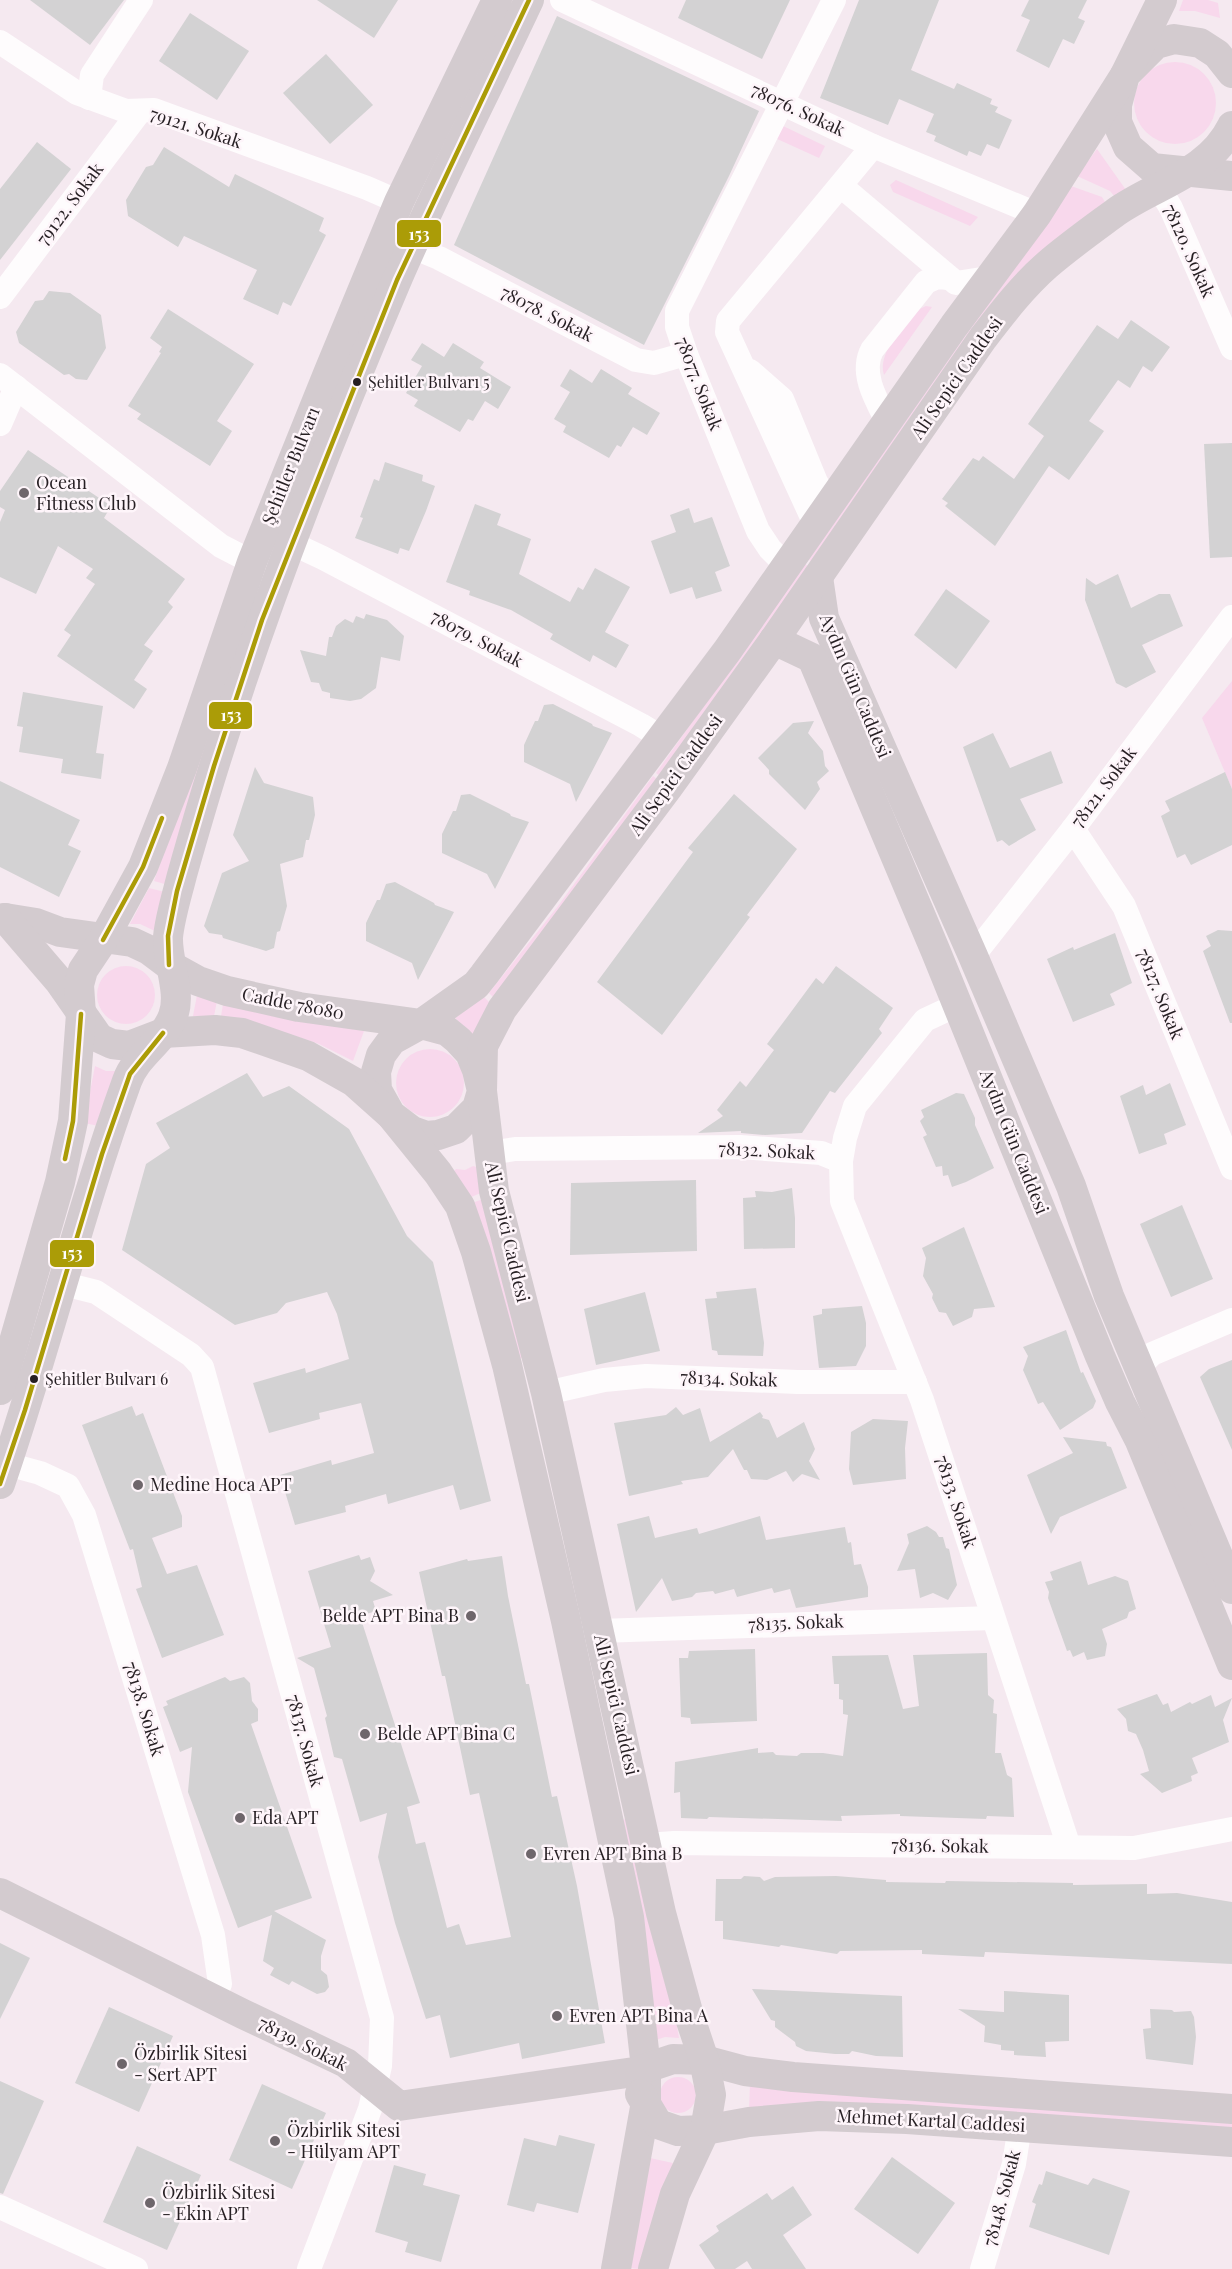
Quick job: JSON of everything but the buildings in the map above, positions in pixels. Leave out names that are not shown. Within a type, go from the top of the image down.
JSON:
[{"type":"main road","name":"Şehitler Bulvarı","points":[[103,940],[137,880],[152,845],[182,768],[252,562],[399,202],[497,0]]},
{"type":"main road","name":"Şehitler Bulvarı","points":[[169,965],[168,936],[189,850],[246,664],[291,543],[397,280],[529,0]]},
{"type":"main road","name":"Ali Sepici Caddesi","points":[[421,1024],[476,985],[727,651],[988,278],[1036,214],[1125,75],[1162,0]]},
{"type":"main road","points":[[1232,73],[1217,54],[1200,43],[1174,39],[1156,44],[1125,75],[1118,105],[1117,122],[1128,147],[1152,168],[1232,176]]},
{"type":"main road","name":"Ali Sepici Caddesi","points":[[653,2269],[675,2194],[705,2130],[711,2095],[704,2060],[688,2012],[661,1913],[546,1393],[494,1191],[482,1091],[483,1046],[502,1009],[669,786],[774,640],[983,338],[1015,298],[1046,266],[1119,210],[1190,171],[1210,156],[1224,141],[1232,126]]},
{"type":"main road","name":"Aydın Gün Caddesi","points":[[818,577],[824,618],[973,956],[1071,1186],[1108,1296],[1232,1589]]},
{"type":"main road","name":"Aydın Gün Caddesi","points":[[774,640],[812,658],[1098,1350],[1120,1402],[1140,1441],[1232,1665]]},
{"type":"main road","points":[[3,917],[36,923],[60,932],[103,940],[132,942],[149,950],[169,965],[175,987],[174,1015],[163,1033],[130,1074],[102,1154],[64,1284],[3,1474]]},
{"type":"main road","points":[[3,917],[59,981],[99,1038],[112,1044],[129,1046],[163,1033],[215,1030],[242,1033],[308,1056],[354,1082],[391,1115],[412,1131],[426,1136],[456,1129],[477,1108],[482,1091],[477,1070],[470,1053],[459,1040],[447,1031],[421,1024],[392,1040],[381,1055],[376,1072],[377,1090],[391,1115]]},
{"type":"main road","points":[[0,1390],[69,1146],[81,1014],[79,985],[83,970],[103,940]]},
{"type":"main road","name":"Cadde 78080","points":[[169,965],[198,981],[227,991],[299,1007],[421,1024]]},
{"type":"main road","name":"Ali Sepici Caddesi","points":[[391,1115],[438,1173],[459,1206],[476,1252],[504,1354],[566,1621],[629,1917],[634,2071],[646,2102],[616,2269]]},
{"type":"main road","points":[[1124,1331],[1107,1317],[1094,1327],[1098,1350],[1109,1369],[1117,1375],[1138,1368]]},
{"type":"main road","name":"78139. Sokak","points":[[0,1893],[346,2063],[399,2106],[634,2071]]},
{"type":"main road","name":"Mehmet Kartal Caddesi","points":[[634,2071],[673,2059],[704,2060],[773,2076],[1232,2109]]},
{"type":"main road","name":"Mehmet Kartal Caddesi","points":[[646,2102],[658,2124],[678,2131],[705,2130],[749,2122],[819,2116],[1020,2126],[1232,2142]]},
{"type":"street","points":[[89,98],[92,75],[141,0]]},
{"type":"street","name":"78076. Sokak","points":[[562,0],[782,101],[873,146],[1036,214]]},
{"type":"street","name":"78077. Sokak","points":[[786,565],[770,549],[758,531],[686,354],[677,327],[677,311],[834,0]]},
{"type":"street","name":"79121. Sokak","points":[[0,42],[77,93],[89,98],[126,111],[154,110],[356,183],[399,202]]},
{"type":"street","name":"79122. Sokak","points":[[0,297],[140,111]]},
{"type":"street","points":[[822,514],[816,482],[782,399],[742,364],[727,333],[728,321],[873,146]]},
{"type":"street","points":[[841,186],[956,283],[988,278]]},
{"type":"street","name":"78120. Sokak","points":[[1159,188],[1171,208],[1232,348]]},
{"type":"street","name":"78078. Sokak","points":[[412,247],[438,258],[636,360],[654,363],[686,354]]},
{"type":"street","points":[[887,421],[875,399],[866,369],[867,359],[926,282],[937,277],[949,278]]},
{"type":"street","points":[[0,424],[8,381],[221,546],[252,562]]},
{"type":"street","name":"78079. Sokak","points":[[291,543],[334,563],[662,738]]},
{"type":"street","name":"78121. Sokak","points":[[973,956],[1232,616]]},
{"type":"street","name":"78127. Sokak","points":[[1072,829],[1124,906],[1232,1168]]},
{"type":"street","name":"78132. Sokak","points":[[489,1153],[515,1149],[740,1147],[821,1153],[841,1161],[855,1106],[925,1020],[957,1005]]},
{"type":"street","name":"78133. Sokak","points":[[841,1161],[842,1201],[915,1382],[1069,1847]]},
{"type":"street","name":"78137. Sokak","points":[[64,1284],[96,1292],[191,1355],[202,1367],[382,2018],[380,2066],[370,2109],[309,2269]]},
{"type":"street","points":[[1138,1368],[1152,1354],[1232,1320]]},
{"type":"street","name":"78134. Sokak","points":[[546,1393],[604,1380],[646,1376],[810,1382],[915,1382]]},
{"type":"street","name":"78138. Sokak","points":[[3,1474],[40,1473],[68,1486],[84,1515],[213,1935],[220,1984],[213,1998]]},
{"type":"street","name":"78135. Sokak","points":[[599,1631],[993,1618]]},
{"type":"street","name":"78136. Sokak","points":[[647,1845],[674,1843],[1134,1848],[1232,1829]]},
{"type":"street","name":"78148. Sokak","points":[[982,2269],[1014,2164],[1020,2126]]},
{"type":"street","points":[[0,2207],[136,2269]]},
{"type":"shaded area","points":[[1183,0],[1208,0],[1218,3],[1220,18],[1195,11],[1179,11]]},
{"type":"shaded area","points":[[1167,62],[1183,62],[1198,69],[1209,80],[1216,95],[1213,119],[1204,132],[1183,144],[1167,144],[1152,137],[1141,126],[1134,111],[1134,95],[1141,80],[1152,69]]},
{"type":"shaded area","points":[[781,125],[825,146],[819,158],[775,138]]},
{"type":"shaded area","points":[[1097,149],[1126,190],[1115,197],[1110,191],[1077,176]]},
{"type":"shaded area","points":[[896,180],[978,217],[970,226],[893,192],[890,185]]},
{"type":"shaded area","points":[[1071,186],[1102,197],[1105,202],[814,563],[808,559]]},
{"type":"shaded area","points":[[926,306],[932,307],[884,375],[884,358],[888,349],[917,310]]},
{"type":"shaded area","points":[[805,564],[810,568],[661,777],[656,773]]},
{"type":"shaded area","points":[[1232,681],[1232,789],[1202,718]]},
{"type":"shaded area","points":[[220,692],[168,885],[154,881]]},
{"type":"shaded area","points":[[653,776],[658,780],[495,999],[489,993],[558,906]]},
{"type":"shaded area","points":[[149,888],[165,892],[155,931],[140,924],[130,924]]},
{"type":"shaded area","points":[[120,966],[132,966],[147,974],[155,989],[155,1001],[147,1016],[132,1024],[120,1024],[105,1016],[97,1001],[97,989],[105,974]]},
{"type":"shaded area","points":[[197,995],[217,1001],[214,1016],[193,1016]]},
{"type":"shaded area","points":[[484,997],[491,1004],[475,1037],[455,1018]]},
{"type":"shaded area","points":[[223,1004],[364,1031],[353,1061],[319,1044],[221,1016]]},
{"type":"shaded area","points":[[423,1049],[437,1049],[449,1054],[459,1064],[464,1083],[459,1102],[449,1112],[437,1117],[423,1117],[411,1112],[401,1102],[396,1090],[396,1076],[401,1064],[411,1054]]},
{"type":"shaded area","points":[[95,1066],[106,1071],[118,1071],[99,1126],[84,1123]]},
{"type":"shaded area","points":[[473,1166],[477,1167],[483,1192],[469,1198],[454,1171],[456,1169],[465,1170]]},
{"type":"shaded area","points":[[486,1198],[525,1357],[518,1359],[472,1203]]},
{"type":"shaded area","points":[[628,1818],[673,2012],[663,2015],[653,2015],[622,1820]]},
{"type":"shaded area","points":[[676,2021],[679,2038],[665,2037],[656,2040],[654,2023],[664,2024]]},
{"type":"shaded area","points":[[678,2077],[691,2082],[696,2095],[691,2108],[678,2113],[665,2108],[660,2095],[665,2082]]},
{"type":"shaded area","points":[[750,2083],[1232,2120],[1232,2130],[749,2111]]},
{"type":"shaded area","points":[[650,2158],[673,2163],[638,2269],[631,2268]]},
{"type":"transit line","name":"153","points":[[169,965],[168,936],[177,891],[214,766],[262,620],[397,280],[529,0]]},
{"type":"transit line","name":"153","points":[[103,940],[143,867],[162,818]]},
{"type":"transit line","name":"153","points":[[65,1159],[73,1121],[81,1014]]},
{"type":"transit line","name":"153","points":[[0,1484],[25,1410],[102,1154],[130,1074],[163,1033]]},
{"type":"place","name":"Şehitler Bulvarı 5","points":[[357,382]]},
{"type":"place","name":"Ocean Fitness Club","points":[[24,493]]},
{"type":"place","name":"Şehitler Bulvarı 6","points":[[34,1379]]},
{"type":"place","name":"Medine Hoca APT","points":[[138,1485]]},
{"type":"place","name":"Belde APT Bina B","points":[[471,1616]]},
{"type":"place","name":"Belde APT Bina C","points":[[365,1734]]},
{"type":"place","name":"Eda APT","points":[[240,1818]]},
{"type":"place","name":"Evren APT Bina B","points":[[531,1854]]},
{"type":"place","name":"Evren APT Bina A","points":[[557,2016]]},
{"type":"place","name":"Özbirlik Sitesi - Sert APT","points":[[122,2064]]},
{"type":"place","name":"Özbirlik Sitesi - Hülyam APT","points":[[275,2141]]},
{"type":"place","name":"Özbirlik Sitesi - Ekin APT","points":[[150,2203]]}]
